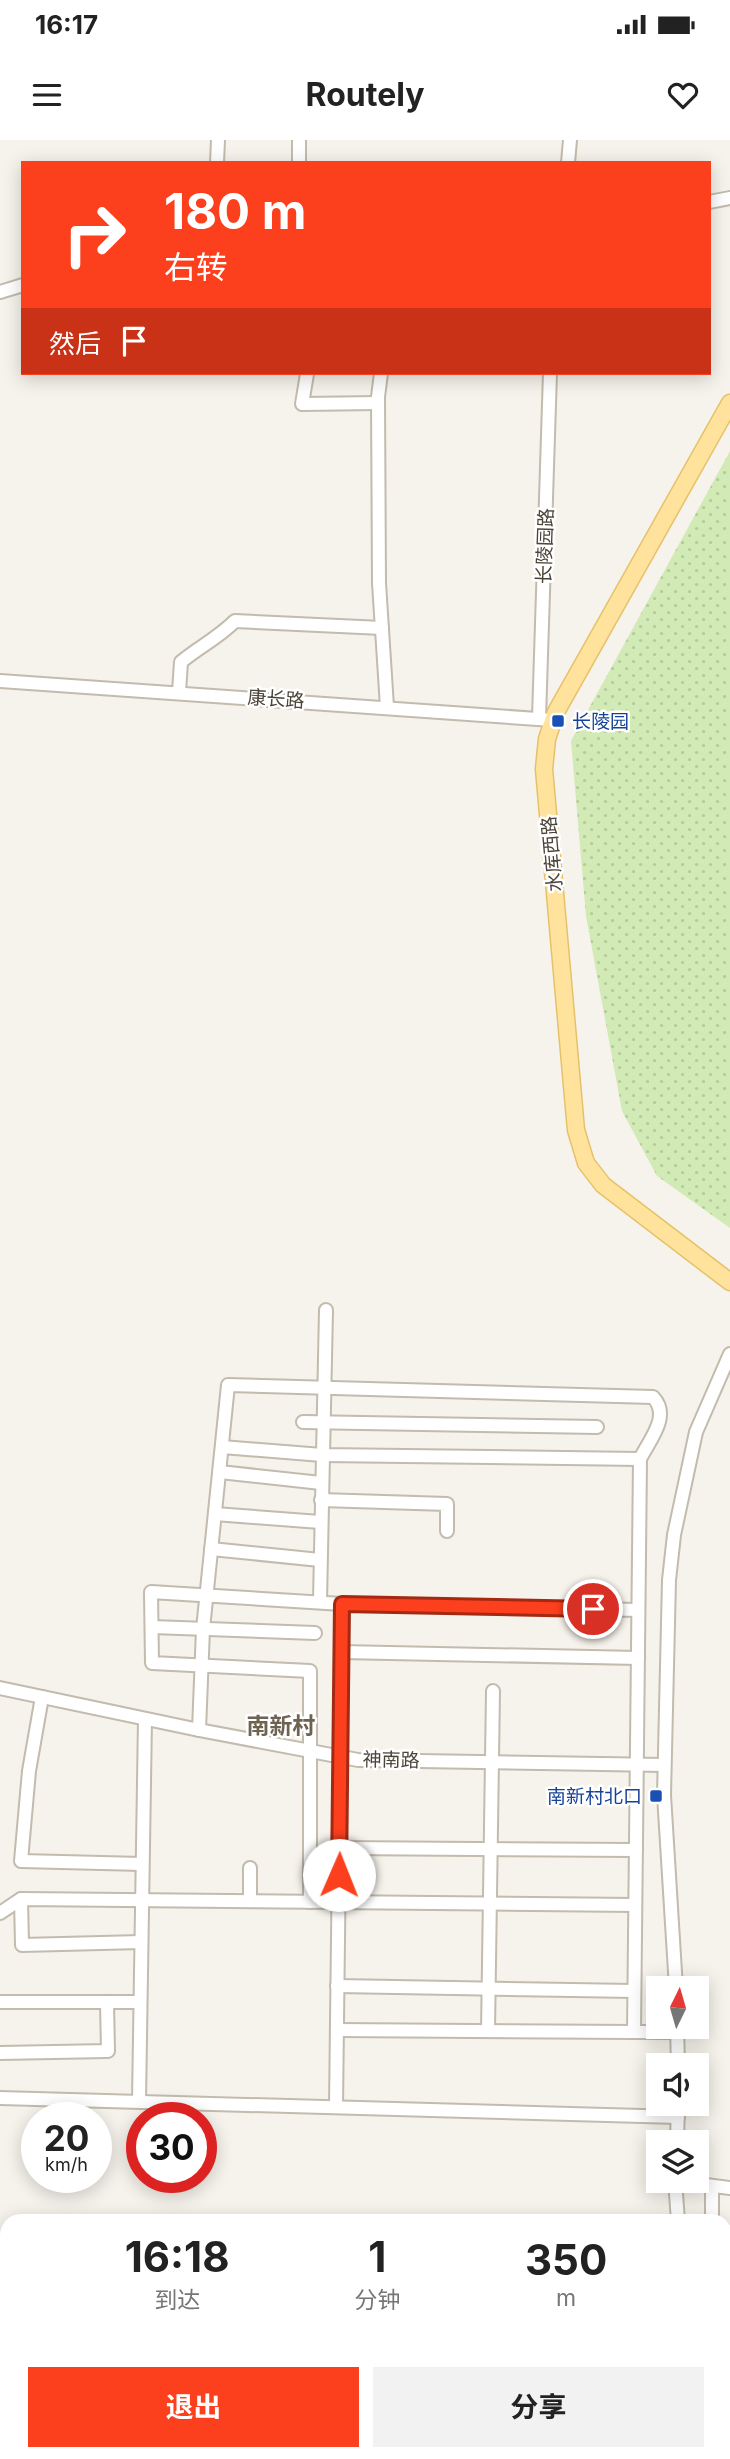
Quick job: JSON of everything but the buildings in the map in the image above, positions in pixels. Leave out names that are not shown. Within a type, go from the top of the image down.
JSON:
[{"type":"main road","name":"水库西路","points":[[730,402],[546,719],[544,769],[576,1130],[581,1150],[593,1174],[603,1185],[730,1282]]},
{"type":"street","points":[[218,140],[218,161]]},
{"type":"street","points":[[299,140],[299,161]]},
{"type":"street","points":[[568,161],[570,140]]},
{"type":"street","points":[[711,202],[730,198]]},
{"type":"street","points":[[0,292],[21,286]]},
{"type":"street","points":[[307,375],[302,404],[378,403]]},
{"type":"street","points":[[381,375],[378,403],[382,628],[387,707]]},
{"type":"street","name":"长陵园路","points":[[546,719],[550,375]]},
{"type":"street","points":[[179,692],[181,662],[195,650],[218,638],[235,621],[382,628]]},
{"type":"street","name":"康长路","points":[[0,681],[546,719]]},
{"type":"street","points":[[320,1601],[326,1310]]},
{"type":"street","points":[[675,1976],[664,1765],[667,1621],[674,1535],[696,1433],[730,1354]]},
{"type":"street","points":[[199,1730],[203,1629],[228,1385],[653,1397],[660,1405],[662,1416],[639,1459],[634,2032]]},
{"type":"street","points":[[303,1422],[597,1427]]},
{"type":"street","points":[[222,1447],[322,1455],[639,1459]]},
{"type":"street","points":[[220,1472],[321,1483]]},
{"type":"street","points":[[321,1500],[447,1504],[447,1531]]},
{"type":"street","points":[[215,1514],[320,1522]]},
{"type":"street","points":[[211,1549],[320,1560]]},
{"type":"street","points":[[310,1902],[310,1671],[152,1663],[151,1592],[342,1604],[638,1610]]},
{"type":"street","points":[[336,2107],[342,1604]]},
{"type":"street","points":[[152,1627],[315,1633]]},
{"type":"street","points":[[341,1652],[638,1658]]},
{"type":"street","name":"神南路","points":[[0,1688],[340,1757],[664,1765]]},
{"type":"street","points":[[488,2031],[493,1690]]},
{"type":"street","points":[[42,1697],[29,1771],[21,1861],[142,1864]]},
{"type":"street","points":[[139,2101],[145,1719]]},
{"type":"street","points":[[339,1848],[636,1850]]},
{"type":"street","points":[[250,1868],[250,1901]]},
{"type":"street","points":[[0,1913],[21,1899],[635,1905]]},
{"type":"street","points":[[21,1899],[22,1945],[141,1942]]},
{"type":"street","points":[[337,1986],[634,1991]]},
{"type":"street","points":[[0,2053],[108,2051],[107,2002]]},
{"type":"street","points":[[0,2003],[140,2002]]},
{"type":"street","points":[[337,2030],[646,2031]]},
{"type":"street","points":[[0,2098],[336,2107],[646,2110]]},
{"type":"street","points":[[709,2186],[730,2188]]},
{"type":"street","points":[[712,2186],[712,2214]]},
{"type":"street","points":[[677,2193],[678,2214]]},
{"type":"green space","points":[[730,451],[730,1228],[657,1176],[622,1111],[586,916],[571,741]]},
{"type":"place","name":"长陵园","points":[[558,721]]},
{"type":"place","name":"南新村北口","points":[[656,1796]]},
{"type":"district","name":"南新村","points":[[281,1726]]},
{"type":"route","points":[[339,1875],[342,1604],[593,1609]]}]
